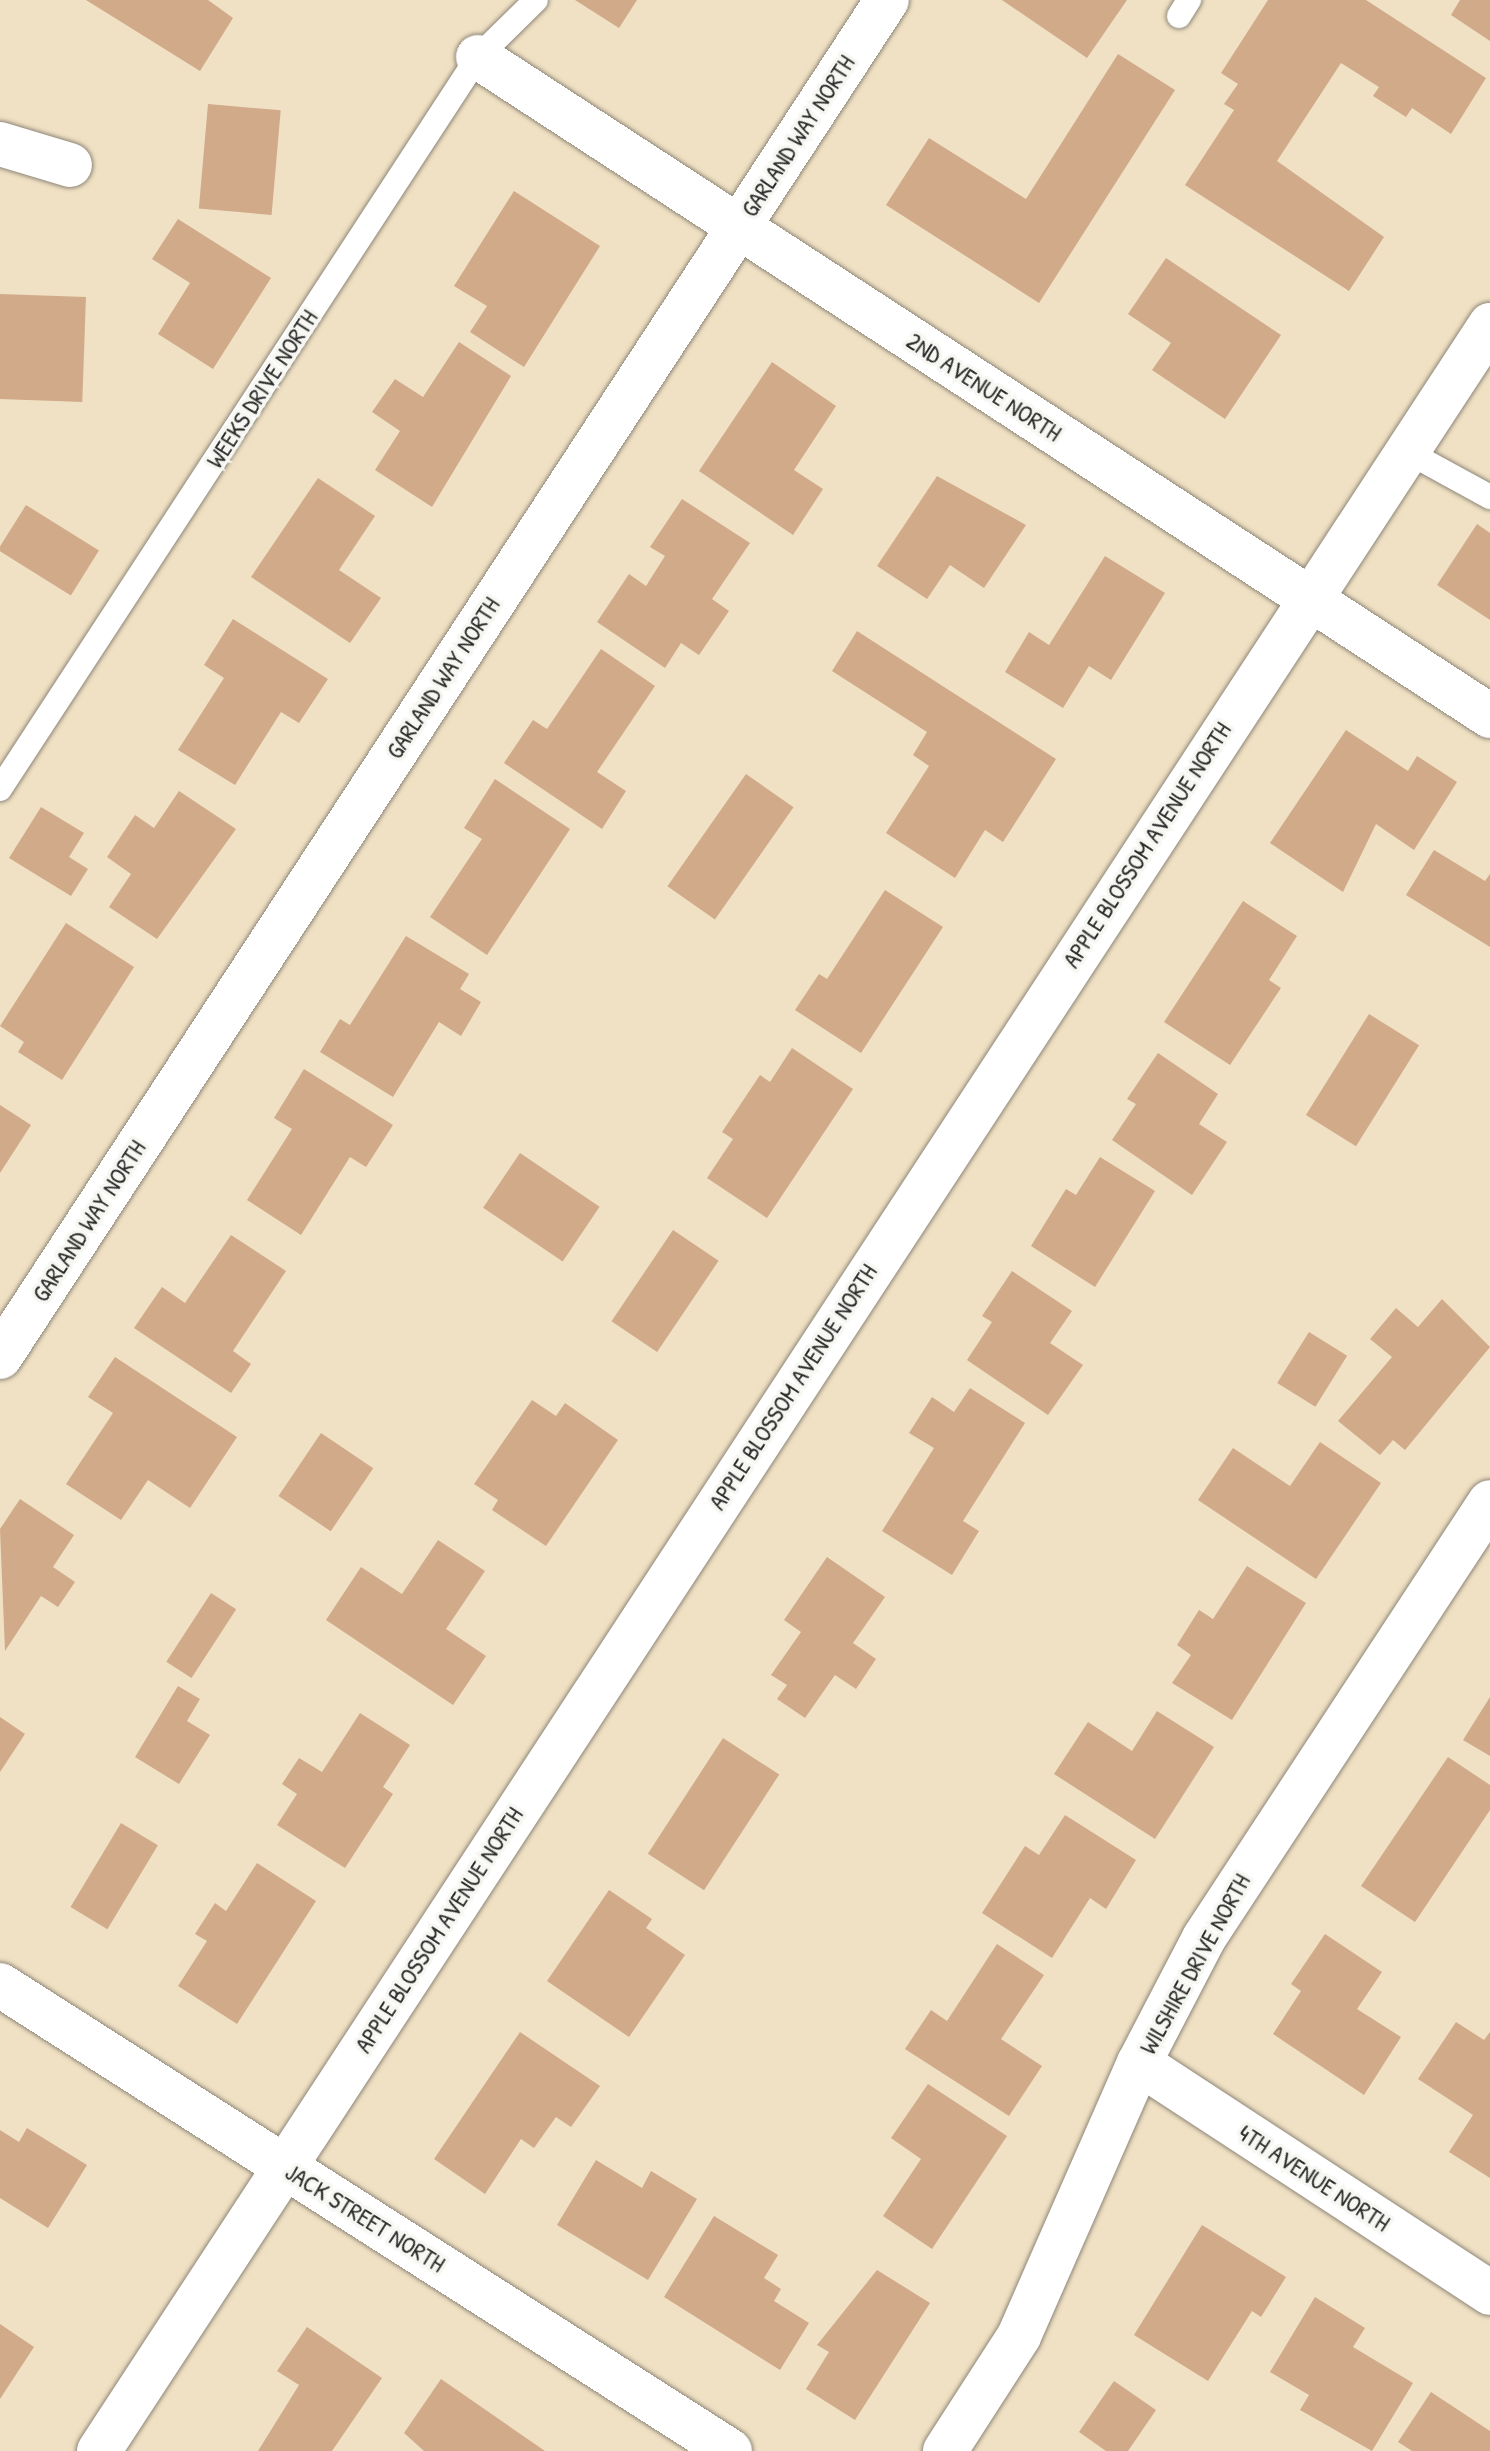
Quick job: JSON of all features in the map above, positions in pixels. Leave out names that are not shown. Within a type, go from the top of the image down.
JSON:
[{"type":"street","name":"GARLAND WAY NORTH","points":[[0,1357],[887,0]]},
{"type":"street","name":"2ND AVENUE NORTH","points":[[478,57],[1490,716]]},
{"type":"street","points":[[0,144],[70,165]]},
{"type":"street","name":"APPLE BLOSSOM AVENUE NORTH","points":[[99,2451],[1308,598],[1406,451],[1485,343]]},
{"type":"street","name":"WILSHIRE DRIVE NORTH","points":[[945,2451],[1019,2336],[1139,2063],[1204,1938],[1490,1502]]},
{"type":"street","name":"JACK STREET NORTH","points":[[0,1985],[730,2451]]},
{"type":"street","name":"4TH AVENUE NORTH","points":[[1139,2063],[1490,2293]]},
{"type":"lane","name":"WEEKS DRIVE NORTH","points":[[0,789],[478,57],[536,0]]},
{"type":"lane","points":[[1406,451],[1490,497]]},
{"type":"building","points":[[86,0],[208,0],[233,18],[200,71]]},
{"type":"building","points":[[575,0],[637,0],[619,28]]},
{"type":"building","points":[[1002,0],[1127,0],[1087,58]]},
{"type":"building","points":[[1268,0],[1366,0],[1486,78],[1451,134],[1412,108],[1406,117],[1373,96],[1379,87],[1341,63],[1277,161],[1384,237],[1349,291],[1185,185],[1234,110],[1224,104],[1238,84],[1221,73]]},
{"type":"building","points":[[1460,0],[1490,0],[1490,41],[1451,15]]},
{"type":"building","points":[[1118,54],[1175,90],[1039,303],[886,205],[929,138],[1026,199]]},
{"type":"building","points":[[208,104],[281,110],[272,215],[199,209]]},
{"type":"building","points":[[514,191],[600,246],[524,367],[470,332],[487,306],[454,286]]},
{"type":"building","points":[[178,219],[271,278],[213,369],[158,334],[190,283],[152,259]]},
{"type":"building","points":[[1166,258],[1281,335],[1225,419],[1152,370],[1171,343],[1128,314]]},
{"type":"building","points":[[0,294],[86,297],[82,402],[0,399]]},
{"type":"building","points":[[459,342],[511,376],[432,507],[375,470],[400,431],[372,412],[395,379],[423,397]]},
{"type":"building","points":[[772,362],[836,406],[794,470],[823,489],[793,535],[699,471]]},
{"type":"building","points":[[937,476],[1026,525],[984,588],[950,565],[927,599],[877,566]]},
{"type":"building","points":[[318,478],[375,516],[339,570],[381,598],[350,643],[251,577]]},
{"type":"building","points":[[682,499],[750,543],[712,599],[729,611],[699,655],[681,643],[665,668],[597,622],[629,574],[646,586],[665,556],[650,547]]},
{"type":"building","points":[[26,505],[99,551],[71,596],[0,551]]},
{"type":"building","points":[[1477,524],[1490,533],[1490,620],[1437,585]]},
{"type":"building","points":[[1105,556],[1165,593],[1111,680],[1089,666],[1063,708],[1005,672],[1029,632],[1049,645]]},
{"type":"building","points":[[233,619],[328,679],[299,723],[281,712],[235,785],[178,750],[224,678],[204,665]]},
{"type":"building","points":[[857,631],[1056,759],[1003,842],[985,830],[955,878],[886,833],[929,766],[913,755],[927,732],[832,671]]},
{"type":"building","points":[[601,649],[655,686],[597,772],[626,791],[602,829],[504,763],[533,720],[547,729]]},
{"type":"building","points":[[1346,730],[1408,771],[1417,756],[1457,782],[1414,850],[1376,824],[1343,892],[1270,843]]},
{"type":"building","points":[[746,774],[794,807],[715,919],[667,886]]},
{"type":"building","points":[[495,779],[570,829],[487,955],[430,917],[482,839],[464,828]]},
{"type":"building","points":[[179,791],[236,829],[157,939],[109,907],[131,874],[107,857],[135,815],[154,828]]},
{"type":"building","points":[[41,807],[84,833],[69,857],[88,869],[71,896],[9,858]]},
{"type":"building","points":[[1434,850],[1485,881],[1490,874],[1490,947],[1406,895]]},
{"type":"building","points":[[885,890],[943,927],[861,1053],[795,1010],[819,974],[827,979]]},
{"type":"building","points":[[1243,901],[1297,936],[1269,980],[1281,988],[1230,1065],[1164,1022]]},
{"type":"building","points":[[66,923],[134,967],[62,1080],[18,1052],[24,1042],[0,1026]]},
{"type":"building","points":[[406,936],[469,974],[460,989],[481,1002],[461,1036],[439,1022],[393,1097],[320,1052],[340,1019],[350,1025]]},
{"type":"building","points":[[1369,1014],[1419,1045],[1356,1146],[1306,1115]]},
{"type":"building","points":[[792,1048],[853,1089],[767,1218],[707,1178],[733,1139],[722,1132],[760,1075],[770,1082]]},
{"type":"building","points":[[1158,1053],[1218,1094],[1199,1124],[1227,1142],[1192,1195],[1112,1140],[1136,1104],[1127,1099]]},
{"type":"building","points":[[304,1069],[393,1125],[366,1167],[350,1157],[301,1235],[247,1200],[292,1129],[274,1118]]},
{"type":"building","points":[[0,1105],[31,1125],[0,1173]]},
{"type":"building","points":[[520,1153],[600,1207],[563,1261],[483,1208]]},
{"type":"building","points":[[1100,1157],[1155,1191],[1095,1287],[1031,1246],[1066,1189],[1076,1195]]},
{"type":"building","points":[[673,1230],[719,1261],[657,1352],[611,1321]]},
{"type":"building","points":[[231,1235],[286,1271],[233,1351],[251,1364],[231,1393],[134,1328],[162,1287],[185,1303]]},
{"type":"building","points":[[1012,1271],[1072,1311],[1050,1343],[1083,1365],[1048,1415],[967,1360],[992,1322],[982,1316]]},
{"type":"building","points":[[1442,1299],[1490,1347],[1405,1450],[1393,1440],[1380,1455],[1338,1421],[1392,1357],[1370,1339],[1396,1308],[1418,1327]]},
{"type":"building","points":[[1309,1332],[1347,1356],[1315,1407],[1277,1383]]},
{"type":"building","points":[[115,1357],[237,1437],[190,1508],[148,1480],[121,1520],[66,1484],[113,1413],[88,1397]]},
{"type":"building","points":[[970,1388],[1025,1423],[963,1521],[979,1531],[952,1575],[882,1531],[934,1448],[909,1433],[932,1397],[954,1412]]},
{"type":"building","points":[[532,1400],[556,1416],[565,1403],[618,1440],[546,1546],[492,1510],[498,1500],[474,1484]]},
{"type":"building","points":[[321,1433],[373,1468],[331,1531],[279,1496]]},
{"type":"building","points":[[1320,1442],[1381,1483],[1316,1579],[1198,1500],[1233,1448],[1290,1486]]},
{"type":"building","points":[[20,1499],[74,1535],[53,1567],[75,1582],[58,1607],[41,1596],[5,1651],[0,1529]]},
{"type":"building","points":[[438,1540],[485,1571],[446,1629],[486,1656],[453,1705],[326,1620],[361,1567],[402,1594]]},
{"type":"building","points":[[827,1557],[885,1597],[853,1643],[876,1659],[856,1689],[835,1675],[805,1718],[777,1699],[787,1685],[771,1675],[801,1632],[784,1620]]},
{"type":"building","points":[[1247,1566],[1306,1603],[1232,1720],[1172,1683],[1191,1655],[1177,1645],[1199,1610],[1213,1619]]},
{"type":"building","points":[[211,1593],[236,1609],[191,1678],[166,1662]]},
{"type":"building","points":[[178,1686],[200,1699],[187,1721],[210,1735],[179,1784],[135,1757]]},
{"type":"building","points":[[1490,1697],[1490,1756],[1463,1740]]},
{"type":"building","points":[[1157,1711],[1214,1747],[1155,1839],[1054,1774],[1088,1722],[1132,1751]]},
{"type":"building","points":[[360,1713],[410,1745],[383,1787],[393,1794],[345,1868],[277,1825],[297,1794],[282,1784],[299,1758],[322,1772]]},
{"type":"building","points":[[0,1717],[25,1734],[0,1772]]},
{"type":"building","points":[[723,1738],[779,1774],[704,1890],[648,1854]]},
{"type":"building","points":[[1448,1757],[1490,1785],[1490,1810],[1415,1922],[1361,1886]]},
{"type":"building","points":[[1065,1815],[1136,1860],[1106,1909],[1090,1898],[1052,1958],[982,1913],[1025,1846],[1039,1855]]},
{"type":"building","points":[[121,1823],[158,1845],[107,1929],[71,1907]]},
{"type":"building","points":[[257,1863],[316,1901],[237,2024],[178,1986],[207,1941],[195,1934],[215,1903],[226,1911]]},
{"type":"building","points":[[609,1890],[652,1919],[646,1928],[685,1955],[629,2037],[547,1981]]},
{"type":"building","points":[[1325,1934],[1382,1972],[1357,2009],[1401,2037],[1364,2095],[1273,2034],[1301,1991],[1291,1984]]},
{"type":"building","points":[[997,1944],[1044,1975],[1001,2039],[1042,2066],[1009,2116],[905,2049],[931,2010],[947,2021]]},
{"type":"building","points":[[1456,2022],[1484,2040],[1490,2032],[1490,2178],[1449,2152],[1473,2115],[1418,2079]]},
{"type":"building","points":[[520,2032],[600,2086],[571,2127],[556,2117],[534,2148],[521,2139],[485,2194],[434,2159]]},
{"type":"building","points":[[928,2084],[1007,2136],[932,2249],[883,2216],[921,2159],[891,2138]]},
{"type":"building","points":[[27,2128],[87,2165],[48,2228],[0,2198],[0,2130],[19,2142]]},
{"type":"building","points":[[596,2160],[642,2188],[651,2171],[697,2199],[648,2280],[557,2225]]},
{"type":"building","points":[[714,2216],[778,2255],[764,2278],[781,2289],[774,2301],[809,2323],[780,2370],[664,2297]]},
{"type":"building","points":[[1202,2225],[1286,2277],[1261,2317],[1252,2311],[1208,2381],[1134,2335]]},
{"type":"building","points":[[877,2270],[930,2303],[855,2420],[806,2389],[829,2352],[817,2345]]},
{"type":"building","points":[[1315,2297],[1365,2328],[1353,2347],[1413,2383],[1372,2451],[1300,2410],[1309,2395],[1270,2372]]},
{"type":"building","points":[[0,2324],[34,2347],[0,2399]]},
{"type":"building","points":[[307,2327],[382,2378],[332,2451],[258,2451],[299,2385],[277,2371]]},
{"type":"building","points":[[441,2379],[545,2451],[424,2451],[404,2433]]},
{"type":"building","points":[[1114,2381],[1156,2410],[1128,2451],[1106,2451],[1079,2432]]},
{"type":"building","points":[[1431,2392],[1490,2431],[1490,2451],[1412,2451],[1398,2442]]}]
